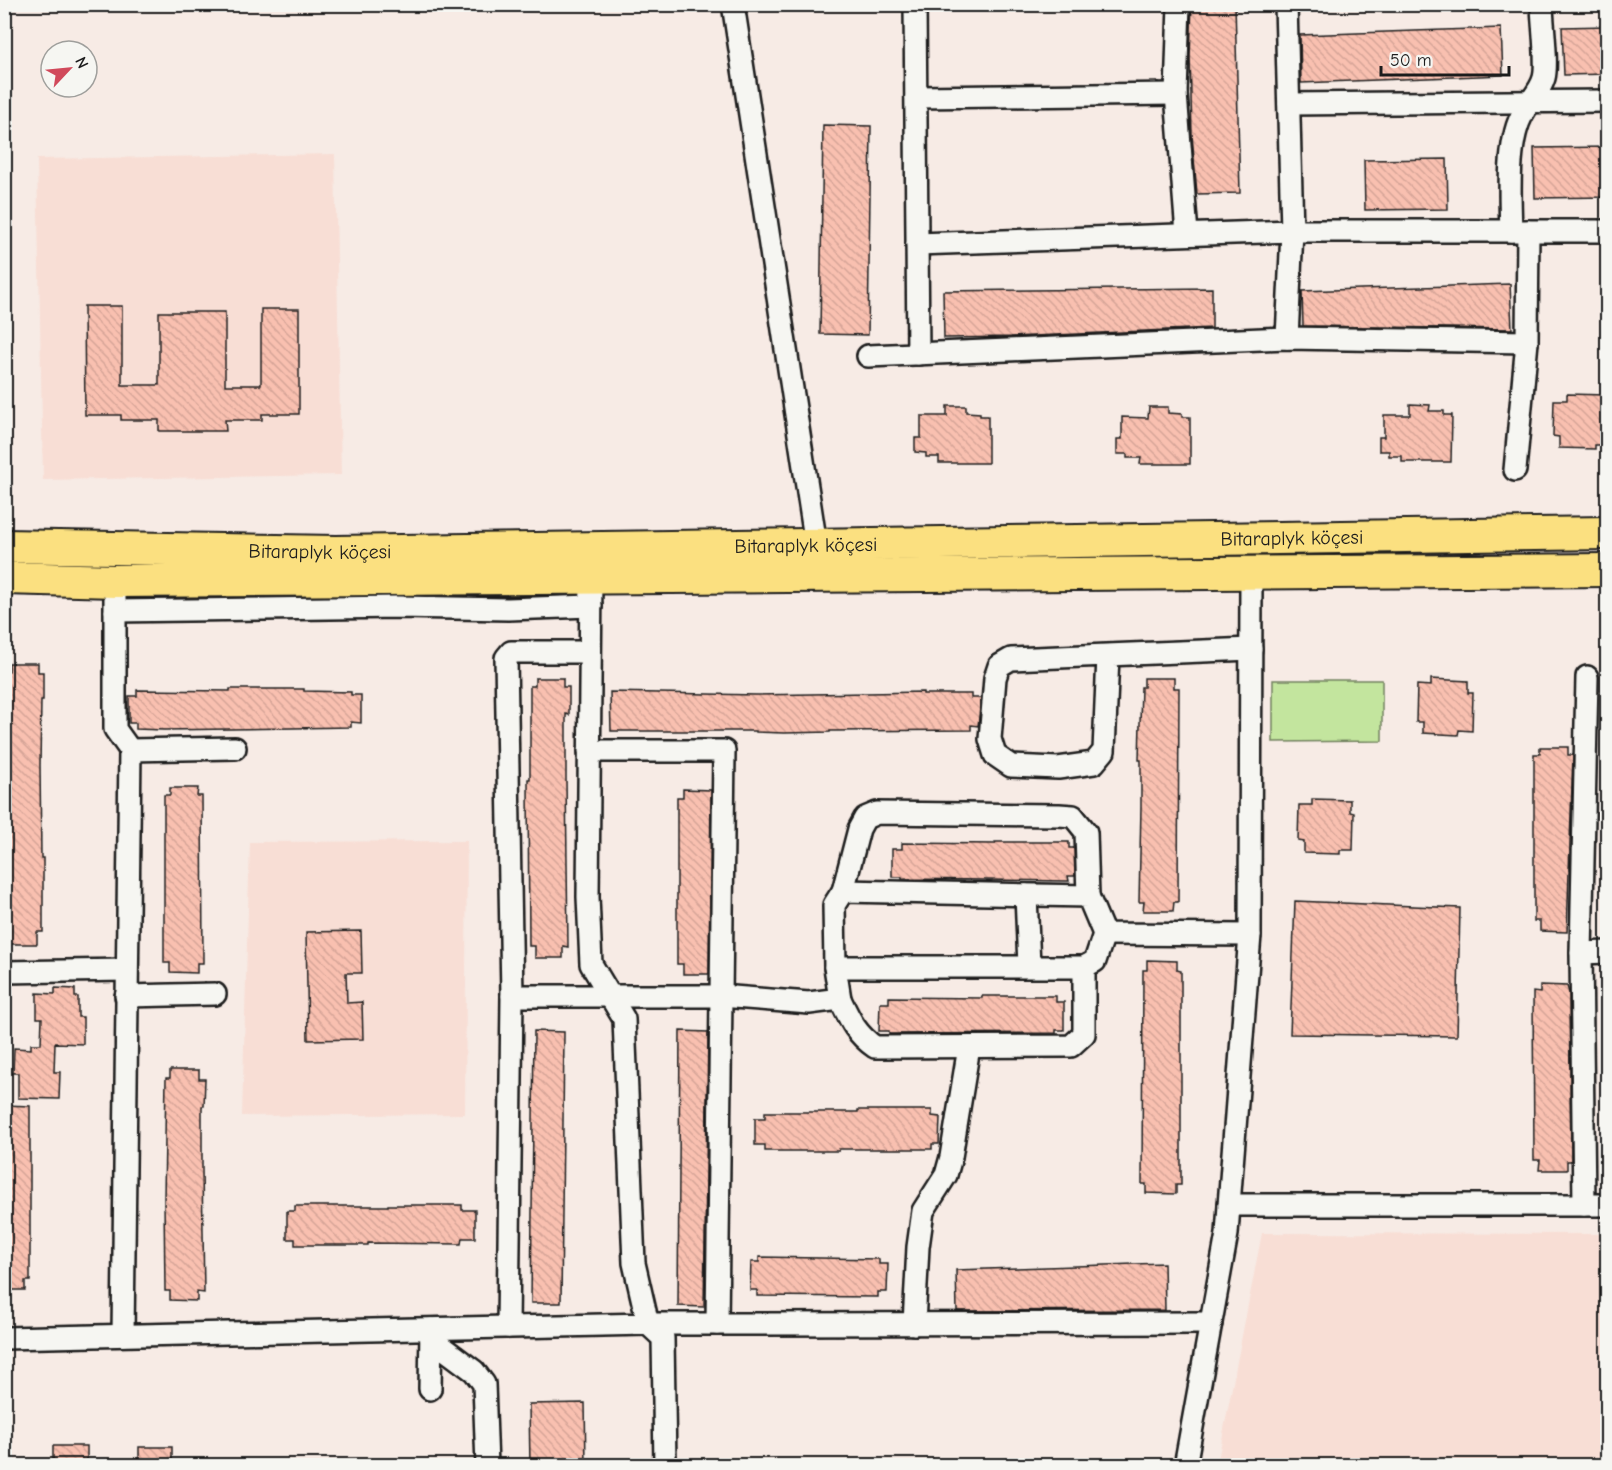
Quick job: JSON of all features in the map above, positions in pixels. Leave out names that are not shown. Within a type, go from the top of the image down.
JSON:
[{"type":"highway","name":"Bitaraplyk köçesi","points":[[7,544],[336,552],[1608,533]]},
{"type":"highway","name":"Bitaraplyk köçesi","points":[[9,582],[115,596],[591,592],[1251,573],[1608,570]]},
{"type":"street","points":[[733,4],[816,545]]},
{"type":"street","points":[[915,4],[918,354]]},
{"type":"street","points":[[1179,4],[1176,94],[1187,234]]},
{"type":"street","points":[[1286,4],[1292,231],[1287,338]]},
{"type":"street","points":[[1515,470],[1527,342],[1520,231],[1509,189],[1517,127],[1545,76],[1542,4]]},
{"type":"street","points":[[916,97],[1176,94]]},
{"type":"street","points":[[1289,104],[1608,101]]},
{"type":"street","points":[[917,244],[1292,231],[1608,231]]},
{"type":"street","points":[[868,356],[1287,338],[1527,342]]},
{"type":"street","points":[[1185,1466],[1227,1234],[1250,934],[1251,573]]},
{"type":"street","points":[[591,592],[588,897],[591,964],[624,1019],[634,1263],[648,1323],[663,1338],[665,1466]]},
{"type":"street","points":[[115,596],[115,729],[130,750],[123,1335]]},
{"type":"street","points":[[1108,656],[1104,751],[1094,763],[1058,768],[1011,766],[995,755],[990,739],[995,678],[999,666],[1011,659],[1251,649]]},
{"type":"street","points":[[508,1327],[512,996],[506,658],[511,652],[590,652]]},
{"type":"street","points":[[1584,1205],[1581,953],[1587,677]]},
{"type":"street","points":[[130,750],[236,748]]},
{"type":"street","points":[[590,751],[724,751],[717,1324]]},
{"type":"street","points":[[835,967],[1084,967],[1095,961],[1104,934],[1088,896],[1086,832],[1073,816],[877,813],[865,818],[843,891],[834,905],[835,967],[840,999],[852,1025],[862,1039],[875,1047],[1071,1046],[1084,1034],[1084,967]]},
{"type":"street","points":[[843,891],[1088,896]]},
{"type":"street","points":[[1026,895],[1029,966]]},
{"type":"street","points":[[1104,934],[1250,934]]},
{"type":"street","points":[[1581,953],[1608,952]]},
{"type":"street","points":[[4,972],[126,970]]},
{"type":"street","points":[[126,996],[215,994]]},
{"type":"street","points":[[512,996],[721,996],[809,1003],[840,999]]},
{"type":"street","points":[[914,1324],[918,1247],[923,1211],[946,1175],[969,1047]]},
{"type":"street","points":[[1229,1206],[1608,1205]]},
{"type":"street","points":[[4,1338],[123,1335],[431,1334],[508,1327],[648,1323],[1211,1323]]},
{"type":"street","points":[[430,1389],[431,1334]]},
{"type":"street","points":[[431,1334],[474,1371],[484,1384],[487,1466]]},
{"type":"shaded area","points":[[335,154],[341,475],[43,480],[37,159]]},
{"type":"shaded area","points":[[467,841],[465,1114],[242,1116],[250,842]]},
{"type":"shaded area","points":[[1262,1233],[1607,1234],[1607,1465],[1217,1465]]},
{"type":"green space","points":[[1273,680],[1382,680],[1382,741],[1273,742]]},
{"type":"building","points":[[1192,4],[1235,4],[1240,193],[1197,194],[1192,135],[1190,56]]},
{"type":"building","points":[[1608,26],[1608,74],[1564,75],[1562,27]]},
{"type":"building","points":[[1501,28],[1503,75],[1301,83],[1300,35]]},
{"type":"building","points":[[823,125],[871,126],[868,335],[820,334]]},
{"type":"building","points":[[1608,147],[1608,197],[1535,198],[1534,148]]},
{"type":"building","points":[[1447,159],[1448,209],[1365,210],[1364,160]]},
{"type":"building","points":[[1510,284],[1512,329],[1303,326],[1302,291]]},
{"type":"building","points":[[1212,288],[1212,328],[944,338],[943,291]]},
{"type":"building","points":[[84,306],[122,306],[122,385],[159,385],[159,312],[225,312],[225,385],[261,385],[261,309],[299,309],[299,414],[262,414],[262,420],[225,420],[226,431],[159,431],[159,420],[121,420],[121,415],[85,415]]},
{"type":"building","points":[[1567,394],[1605,395],[1604,407],[1608,408],[1608,445],[1595,445],[1595,449],[1559,448],[1559,437],[1553,436],[1554,400],[1567,400]]},
{"type":"building","points":[[1410,404],[1430,405],[1429,411],[1444,411],[1444,415],[1452,415],[1451,462],[1402,462],[1402,456],[1389,456],[1389,451],[1379,451],[1379,437],[1384,437],[1384,415],[1410,415]]},
{"type":"building","points":[[947,406],[966,406],[966,412],[988,416],[988,463],[939,463],[939,457],[926,457],[926,453],[915,452],[915,438],[921,438],[921,416],[947,416]]},
{"type":"building","points":[[1149,407],[1168,407],[1168,413],[1190,417],[1190,464],[1140,464],[1141,458],[1127,458],[1127,454],[1117,454],[1117,439],[1122,439],[1122,417],[1148,418]]},
{"type":"building","points":[[9,663],[38,663],[38,672],[43,672],[40,765],[43,932],[37,932],[37,944],[9,944],[10,931],[4,931],[4,672],[9,671]]},
{"type":"building","points":[[535,678],[563,678],[563,687],[569,687],[569,715],[566,714],[568,947],[563,946],[563,958],[535,958],[535,946],[529,946],[530,686],[535,686]]},
{"type":"building","points":[[1144,678],[1174,678],[1174,688],[1179,688],[1178,902],[1174,902],[1173,911],[1143,911],[1144,902],[1139,902],[1141,760],[1139,760],[1141,687],[1144,687]]},
{"type":"building","points":[[1431,679],[1468,681],[1468,693],[1473,693],[1472,731],[1459,730],[1458,735],[1423,733],[1423,722],[1416,722],[1417,685],[1431,686]]},
{"type":"building","points":[[230,689],[304,689],[304,691],[351,692],[351,695],[361,695],[361,723],[351,722],[351,727],[164,730],[136,729],[136,723],[129,723],[129,696],[137,696],[137,690],[230,691]]},
{"type":"building","points":[[610,692],[756,695],[923,692],[923,694],[971,694],[971,698],[981,698],[978,726],[971,725],[971,730],[784,733],[611,731]]},
{"type":"building","points":[[1540,747],[1568,747],[1568,755],[1573,755],[1567,932],[1540,931],[1540,921],[1534,921],[1534,754],[1540,754]]},
{"type":"building","points":[[170,788],[198,788],[197,796],[202,796],[203,963],[197,963],[197,973],[170,972],[170,963],[164,963],[164,795],[170,795]]},
{"type":"building","points":[[683,789],[711,790],[709,974],[683,974],[683,964],[677,964],[677,797],[683,797]]},
{"type":"building","points":[[1312,799],[1350,800],[1350,812],[1354,813],[1353,850],[1340,850],[1340,854],[1304,853],[1304,842],[1298,841],[1299,805],[1312,805]]},
{"type":"building","points":[[995,842],[1069,842],[1069,848],[1074,848],[1075,876],[1068,876],[1069,881],[892,877],[892,849],[902,849],[902,843],[995,844]]},
{"type":"building","points":[[1295,901],[1460,908],[1457,1036],[1290,1034]]},
{"type":"building","points":[[361,931],[362,973],[346,973],[347,1003],[362,1002],[363,1039],[308,1040],[306,932]]},
{"type":"building","points":[[1147,960],[1177,961],[1177,970],[1181,971],[1181,1185],[1176,1185],[1176,1194],[1146,1193],[1146,1184],[1142,1184],[1143,970],[1147,970]]},
{"type":"building","points":[[1540,985],[1567,986],[1569,993],[1571,1161],[1567,1161],[1567,1170],[1539,1170],[1540,1160],[1534,1160],[1533,992],[1540,993]]},
{"type":"building","points":[[55,988],[75,989],[75,997],[78,997],[78,1017],[83,1017],[83,1044],[55,1043],[54,1072],[60,1072],[59,1099],[18,1098],[18,1073],[13,1073],[14,1048],[31,1049],[31,1044],[41,1044],[42,1018],[37,1018],[37,993],[55,994]]},
{"type":"building","points":[[982,996],[1056,996],[1056,1002],[1064,1002],[1064,1030],[1056,1030],[1056,1033],[889,1034],[889,1031],[879,1031],[880,1003],[889,1003],[889,997],[982,998]]},
{"type":"building","points":[[534,1031],[564,1032],[561,1303],[531,1303]]},
{"type":"building","points":[[680,1031],[708,1032],[704,1307],[678,1306]]},
{"type":"building","points":[[170,1070],[199,1070],[199,1079],[205,1079],[204,1106],[202,1106],[204,1293],[197,1292],[197,1301],[170,1300],[170,1291],[165,1291],[166,1078],[170,1078]]},
{"type":"building","points":[[4,1105],[30,1106],[30,1281],[25,1281],[25,1290],[4,1290]]},
{"type":"building","points":[[858,1110],[932,1110],[932,1116],[940,1117],[939,1144],[932,1144],[932,1149],[839,1149],[839,1151],[765,1151],[765,1145],[755,1145],[755,1118],[765,1118],[765,1112],[858,1112]]},
{"type":"building","points":[[462,1205],[462,1210],[475,1210],[475,1238],[462,1238],[461,1244],[368,1243],[368,1245],[295,1245],[295,1239],[287,1239],[287,1211],[295,1211],[295,1206]]},
{"type":"building","points":[[759,1257],[879,1259],[879,1264],[888,1264],[887,1292],[878,1292],[878,1297],[757,1296],[757,1290],[750,1290],[751,1262],[759,1262]]},
{"type":"building","points":[[1164,1263],[1165,1310],[957,1311],[956,1270]]},
{"type":"building","points":[[585,1403],[586,1466],[530,1466],[529,1404]]},
{"type":"building","points":[[53,1446],[87,1446],[87,1466],[53,1466]]},
{"type":"building","points":[[139,1447],[172,1447],[172,1466],[139,1466]]}]
